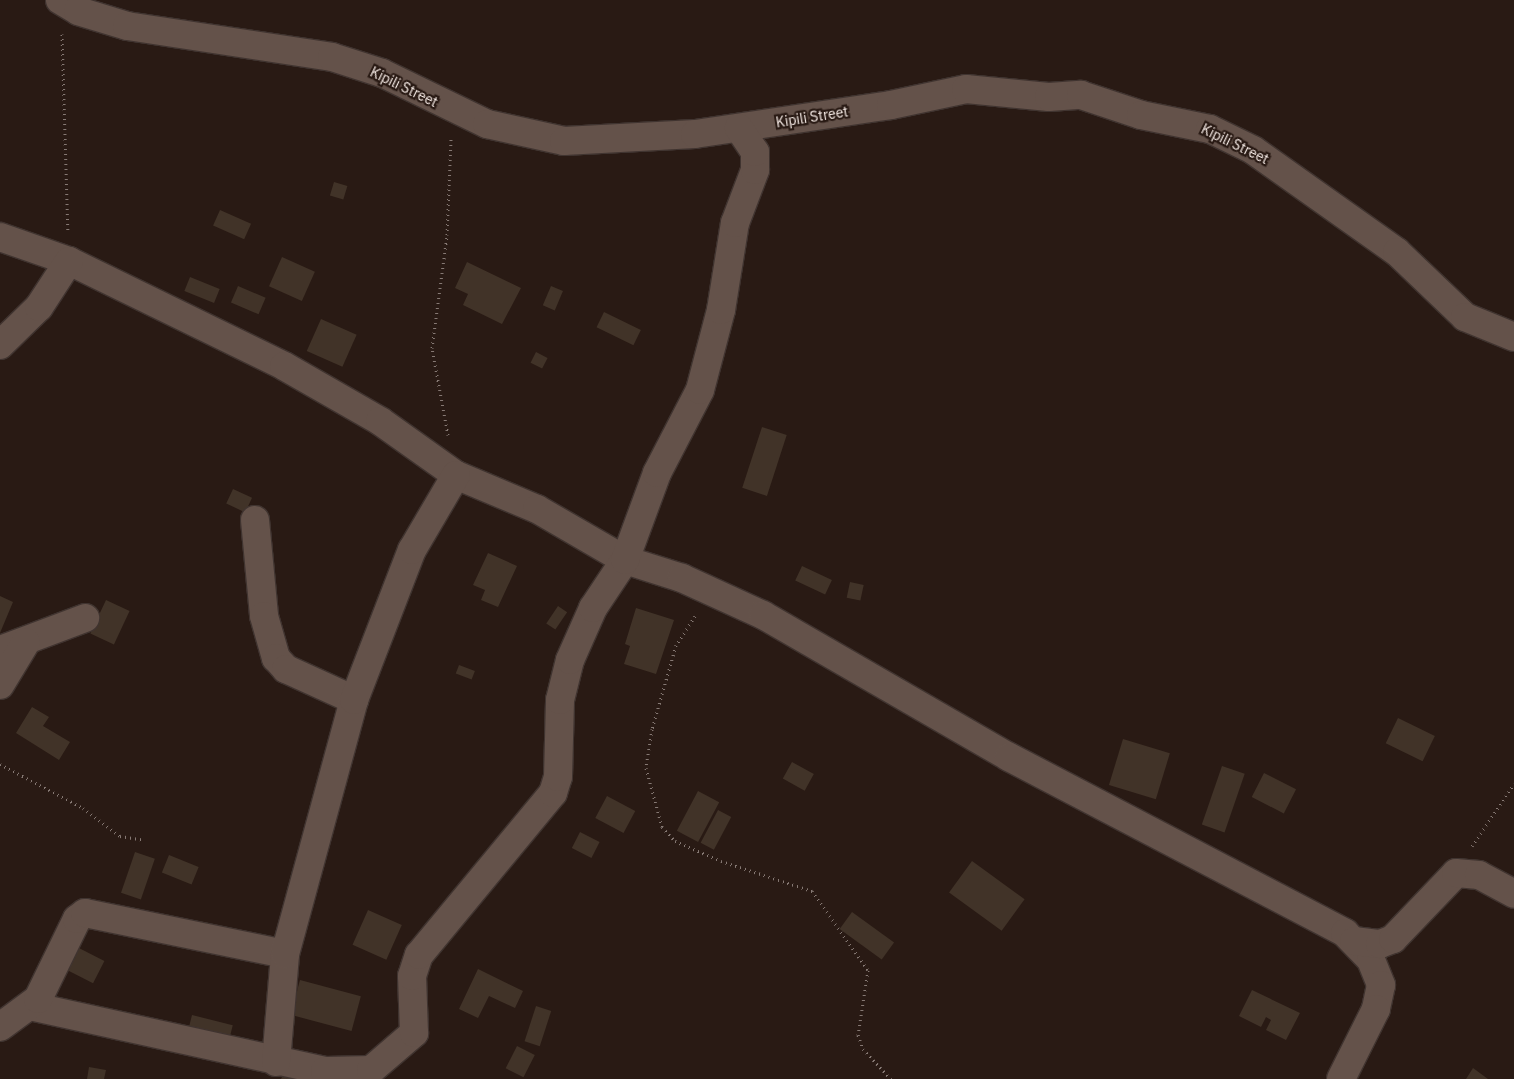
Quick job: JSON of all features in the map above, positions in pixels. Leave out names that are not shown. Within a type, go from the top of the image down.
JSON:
[{"type":"street","name":"Kipili Street","points":[[60,0],[128,26],[332,57],[382,73],[452,110],[487,124],[590,143],[739,128],[975,89],[1049,97],[1081,95],[1141,115],[1195,124],[1266,158],[1397,252],[1465,317],[1514,337]]},
{"type":"street","points":[[30,1006],[276,1062],[325,1071],[371,1070],[414,1033],[412,976],[419,955],[553,793],[558,777],[560,700],[570,660],[593,608],[626,560],[657,473],[708,365],[735,223],[755,170],[754,152],[739,128]]},
{"type":"street","points":[[0,237],[69,261],[301,375],[380,422],[456,474],[537,509],[626,560],[711,591],[878,678],[1009,758],[1292,902],[1354,941],[1375,966],[1381,985],[1376,1009],[1341,1079]]},
{"type":"street","points":[[0,345],[39,307],[69,261]]},
{"type":"street","points":[[276,1062],[285,954],[354,700],[412,550],[456,474]]},
{"type":"street","points":[[255,520],[264,616],[276,658],[286,669],[354,700]]},
{"type":"street","points":[[0,650],[26,642],[85,618]]},
{"type":"street","points":[[0,685],[26,642]]},
{"type":"street","points":[[1354,941],[1380,944],[1393,939],[1415,920],[1452,875],[1479,875],[1514,894]]},
{"type":"street","points":[[0,1027],[30,1006],[43,991],[77,919],[89,912],[285,954]]},
{"type":"path","points":[[60,0],[69,261]]},
{"type":"path","points":[[452,110],[447,235],[432,348],[456,474]]},
{"type":"path","points":[[711,591],[676,645],[652,729],[646,768],[662,827],[675,841],[720,861],[800,885],[817,897],[868,970],[858,1035],[863,1049],[891,1079]]},
{"type":"path","points":[[0,764],[84,808],[120,836],[144,840]]},
{"type":"path","points":[[1452,875],[1514,784]]},
{"type":"building","points":[[334,182],[347,186],[343,199],[330,195]]},
{"type":"building","points":[[220,210],[251,224],[244,239],[213,226]]},
{"type":"building","points":[[282,257],[315,272],[302,301],[269,286]]},
{"type":"building","points":[[467,262],[521,288],[502,324],[463,305],[468,294],[455,288]]},
{"type":"building","points":[[190,277],[220,289],[214,303],[184,291]]},
{"type":"building","points":[[238,286],[266,298],[259,314],[231,303]]},
{"type":"building","points":[[551,286],[563,291],[555,310],[543,305]]},
{"type":"building","points":[[604,312],[641,330],[633,345],[597,327]]},
{"type":"building","points":[[321,319],[357,335],[342,367],[307,351]]},
{"type":"building","points":[[536,352],[548,358],[542,369],[531,363]]},
{"type":"building","points":[[762,427],[787,435],[767,496],[742,488]]},
{"type":"building","points":[[233,489],[252,498],[245,512],[226,504]]},
{"type":"building","points":[[488,553],[517,566],[498,607],[481,600],[485,590],[473,585]]},
{"type":"building","points":[[802,566],[832,580],[825,594],[795,581]]},
{"type":"building","points":[[850,582],[864,585],[860,601],[847,598]]},
{"type":"building","points":[[0,596],[13,602],[0,633]]},
{"type":"building","points":[[106,600],[130,611],[114,645],[90,634]]},
{"type":"building","points":[[558,606],[567,612],[555,630],[546,623]]},
{"type":"building","points":[[636,608],[674,620],[656,674],[624,664],[630,646],[625,644]]},
{"type":"building","points":[[459,665],[475,671],[472,679],[456,673]]},
{"type":"building","points":[[32,707],[49,717],[43,726],[70,742],[59,760],[16,733]]},
{"type":"building","points":[[1398,718],[1435,736],[1423,761],[1386,743]]},
{"type":"building","points":[[1123,739],[1170,753],[1156,799],[1109,785]]},
{"type":"building","points":[[792,762],[814,774],[805,791],[783,779]]},
{"type":"building","points":[[1222,766],[1245,774],[1225,832],[1202,825]]},
{"type":"building","points":[[1264,773],[1296,789],[1284,813],[1252,797]]},
{"type":"building","points":[[698,791],[719,802],[698,842],[677,831]]},
{"type":"building","points":[[607,796],[635,811],[624,833],[595,818]]},
{"type":"building","points":[[718,810],[731,817],[714,850],[701,843]]},
{"type":"building","points":[[580,832],[600,842],[591,858],[572,848]]},
{"type":"building","points":[[135,852],[155,859],[141,899],[121,893]]},
{"type":"building","points":[[169,855],[199,867],[192,885],[162,873]]},
{"type":"building","points":[[972,861],[1025,899],[1002,931],[949,893]]},
{"type":"building","points":[[368,910],[402,925],[386,960],[353,945]]},
{"type":"building","points":[[852,912],[894,943],[882,960],[840,929]]},
{"type":"building","points":[[75,946],[104,961],[93,983],[64,968]]},
{"type":"building","points":[[478,969],[523,991],[515,1008],[489,996],[478,1018],[459,1009]]},
{"type":"building","points":[[300,980],[361,996],[352,1031],[291,1015]]},
{"type":"building","points":[[1252,990],[1300,1013],[1286,1040],[1266,1030],[1271,1020],[1266,1017],[1261,1027],[1239,1016]]},
{"type":"building","points":[[536,1006],[551,1011],[540,1046],[525,1041]]},
{"type":"building","points":[[192,1015],[233,1025],[228,1045],[187,1034]]},
{"type":"building","points":[[517,1046],[535,1055],[523,1077],[506,1068]]},
{"type":"building","points":[[89,1067],[106,1070],[104,1079],[87,1079]]},
{"type":"building","points":[[1473,1068],[1488,1079],[1466,1079]]},
{"type":"building","points":[[284,1073],[294,1079],[281,1079]]}]
